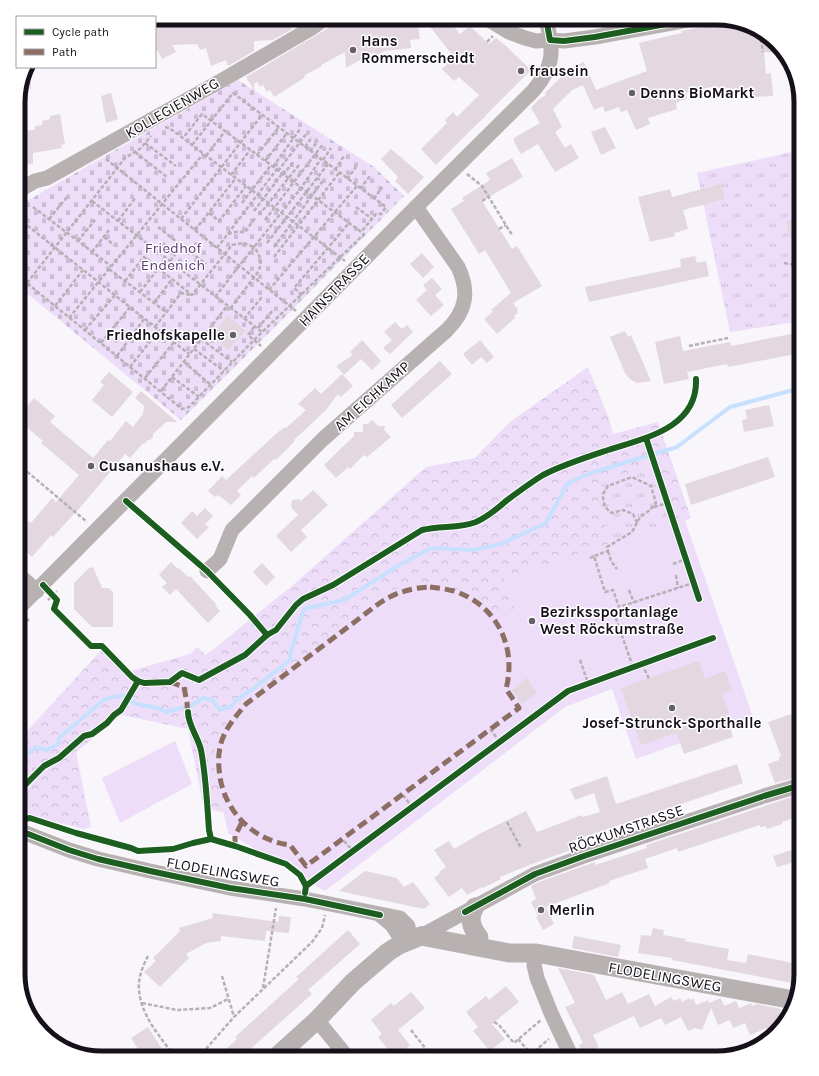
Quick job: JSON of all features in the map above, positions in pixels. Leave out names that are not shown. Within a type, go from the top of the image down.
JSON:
[{"type":"street","name":"KOLLEGIENWEG","points":[[25,187],[35,181],[47,178],[212,86],[315,25]]},
{"type":"street","points":[[498,25],[509,32],[536,41],[564,41],[661,25]]},
{"type":"street","name":"HAINSTRASSE","points":[[25,603],[543,79],[551,61],[547,25]]},
{"type":"street","name":"AM EICHKAMP","points":[[207,571],[220,559],[232,530],[323,439],[447,330],[457,319],[466,293],[463,278],[458,267],[416,207]]},
{"type":"street","points":[[25,580],[37,590]]},
{"type":"street","name":"RÖCKUMSTRASSE","points":[[283,1051],[317,1020],[353,982],[388,952],[535,874],[584,856],[794,787]]},
{"type":"street","name":"FLODELINGSWEG","points":[[25,833],[69,850],[98,859],[230,888],[327,903],[380,914],[400,937],[509,953],[536,953],[790,999]]},
{"type":"street","points":[[475,907],[471,912],[472,925],[474,932],[479,937]]},
{"type":"street","name":"FLODELINGSWEG","points":[[415,939],[448,932],[510,943],[536,953]]},
{"type":"street","points":[[536,953],[534,965],[537,978],[569,1051]]},
{"type":"street","points":[[317,1020],[342,1051]]},
{"type":"path","points":[[761,39],[763,52]]},
{"type":"path","points":[[469,62],[474,57]]},
{"type":"path","points":[[192,145],[233,93],[386,208],[381,214],[376,214],[361,232]]},
{"type":"path","points":[[153,134],[135,152],[125,158],[27,284],[182,409],[189,407],[200,397],[262,332],[364,234],[202,114],[183,138]]},
{"type":"path","points":[[181,219],[262,115]]},
{"type":"path","points":[[164,127],[169,128],[183,138],[345,261]]},
{"type":"path","points":[[258,155],[279,127]]},
{"type":"path","points":[[242,203],[300,129]]},
{"type":"path","points":[[206,156],[225,131]]},
{"type":"path","points":[[265,161],[287,133]]},
{"type":"path","points":[[217,248],[307,133]]},
{"type":"path","points":[[305,147],[312,137]]},
{"type":"path","points":[[310,151],[318,140]]},
{"type":"path","points":[[145,143],[176,166]]},
{"type":"path","points":[[265,220],[323,144]]},
{"type":"path","points":[[215,297],[331,148]]},
{"type":"path","points":[[231,175],[250,150]]},
{"type":"path","points":[[135,152],[167,177]]},
{"type":"path","points":[[70,318],[203,154]]},
{"type":"path","points":[[102,156],[306,319]]},
{"type":"path","points":[[335,170],[344,156]]},
{"type":"path","points":[[254,211],[294,161]]},
{"type":"path","points":[[267,243],[328,164]]},
{"type":"path","points":[[227,234],[245,232],[299,165]]},
{"type":"path","points":[[458,166],[482,186],[512,235]]},
{"type":"path","points":[[347,179],[356,167]]},
{"type":"path","points":[[274,257],[339,173]]},
{"type":"path","points":[[360,189],[370,176]]},
{"type":"path","points":[[195,230],[236,178]]},
{"type":"path","points":[[274,247],[322,182],[317,178]]},
{"type":"path","points":[[209,213],[219,221],[246,186]]},
{"type":"path","points":[[269,290],[357,186]]},
{"type":"path","points":[[374,199],[382,187]]},
{"type":"path","points":[[49,219],[68,196]]},
{"type":"path","points":[[118,221],[136,197]]},
{"type":"path","points":[[482,201],[489,197]]},
{"type":"path","points":[[92,201],[230,309],[262,332]]},
{"type":"path","points":[[33,207],[92,252],[125,281],[166,312]]},
{"type":"path","points":[[356,207],[372,219]]},
{"type":"path","points":[[78,241],[95,220]]},
{"type":"path","points":[[302,295],[294,288],[349,223]]},
{"type":"path","points":[[25,224],[189,354]]},
{"type":"path","points":[[500,229],[506,225]]},
{"type":"path","points":[[158,227],[206,264]]},
{"type":"path","points":[[92,252],[109,230]]},
{"type":"path","points":[[104,237],[114,245]]},
{"type":"path","points":[[192,295],[232,245],[243,242],[254,247],[258,252],[262,266],[230,309]]},
{"type":"path","points":[[170,262],[182,246]]},
{"type":"path","points":[[125,281],[152,248]]},
{"type":"path","points":[[144,257],[192,295]]},
{"type":"path","points":[[784,263],[794,265]]},
{"type":"path","points":[[140,292],[158,269]]},
{"type":"path","points":[[55,306],[83,270]]},
{"type":"path","points":[[154,303],[172,279]]},
{"type":"path","points":[[155,327],[181,293],[192,295]]},
{"type":"path","points":[[85,330],[115,295]]},
{"type":"path","points":[[244,319],[262,297]]},
{"type":"path","points":[[161,392],[227,306]]},
{"type":"path","points":[[101,343],[130,307]]},
{"type":"path","points":[[258,328],[273,310]]},
{"type":"path","points":[[117,356],[144,319]]},
{"type":"path","points":[[254,327],[248,334],[260,346]]},
{"type":"path","points":[[130,367],[159,330]]},
{"type":"path","points":[[689,346],[728,338]]},
{"type":"path","points":[[201,339],[232,362]]},
{"type":"path","points":[[145,378],[174,342]]},
{"type":"path","points":[[194,348],[224,371]]},
{"type":"path","points":[[184,362],[211,385]]},
{"type":"path","points":[[172,377],[200,397]]},
{"type":"path","points":[[25,470],[97,530]]},
{"type":"path","points":[[640,517],[623,510],[612,513],[607,510],[603,494],[608,486],[632,477],[636,478],[651,486],[653,489],[656,503],[654,507]]},
{"type":"path","points":[[616,569],[611,561],[607,547],[632,532],[640,517],[654,507],[667,503]]},
{"type":"path","points":[[633,514],[637,523]]},
{"type":"path","points":[[590,558],[608,551]]},
{"type":"path","points":[[594,556],[605,592],[613,590],[619,607]]},
{"type":"path","points":[[673,564],[686,559]]},
{"type":"path","points":[[676,575],[678,588]]},
{"type":"path","points":[[598,615],[694,583]]},
{"type":"path","points":[[629,590],[634,603]]},
{"type":"path","points":[[613,610],[633,667]]},
{"type":"path","points":[[580,660],[588,684]]},
{"type":"path","points":[[642,664],[649,679]]},
{"type":"path","points":[[490,729],[500,742]]},
{"type":"path","points":[[403,795],[412,807]]},
{"type":"path","points":[[507,822],[521,848]]},
{"type":"path","points":[[344,841],[353,851]]},
{"type":"path","points":[[263,989],[278,895]]},
{"type":"path","points":[[204,1051],[234,1017],[318,935],[322,928],[327,903]]},
{"type":"path","points":[[148,956],[140,977],[139,989],[142,1003],[145,1013],[152,1026],[171,1051]]},
{"type":"path","points":[[222,976],[234,1017]]},
{"type":"path","points":[[142,1003],[177,1010],[210,1008],[228,999]]},
{"type":"path","points":[[494,1022],[499,1025],[514,1043],[551,1012]]},
{"type":"path","points":[[411,1030],[428,1051]]},
{"type":"path","points":[[535,1051],[559,1031]]},
{"type":"path","points":[[518,1039],[528,1051]]},
{"type":"green space","name":"Friedhof Endenich","points":[[238,80],[374,167],[404,196],[181,420],[25,292],[25,202]]},
{"type":"green space","points":[[794,152],[794,322],[730,332],[697,173]]},
{"type":"green space","points":[[588,367],[609,419],[613,434],[658,422],[691,518],[672,525],[650,465],[594,486],[611,543],[504,578],[517,616],[494,614],[458,589],[420,584],[390,590],[232,712],[217,741],[213,758],[217,779],[231,814],[204,808],[188,729],[122,715],[76,752],[91,827],[84,829],[25,814],[25,733],[105,646],[130,671],[190,654],[197,647],[206,655],[293,585],[426,467],[475,458],[511,421]]},
{"type":"green space","name":"Bezirkssportanlage West Röckumstraße","points":[[662,454],[753,717],[636,759],[612,689],[565,707],[325,891],[228,833],[206,732],[429,554]]},
{"type":"green space","points":[[649,468],[670,524],[613,542],[595,487]]},
{"type":"green space","points":[[175,741],[192,784],[120,823],[102,778]]},
{"type":"building","points":[[156,25],[288,25],[292,29],[273,40],[254,41],[254,51],[228,66],[226,60],[211,66],[206,48],[200,50],[197,44],[172,45],[176,52],[162,59],[158,51],[156,51]]},
{"type":"building","points":[[333,25],[418,25],[420,39],[410,40],[411,48],[384,51],[375,57],[374,52],[346,68],[345,52],[305,75],[304,78],[274,97],[270,90],[267,92],[263,85],[260,87],[257,82],[254,84],[255,92],[246,77]]},
{"type":"building","points":[[429,25],[453,25],[460,34],[470,26],[489,44],[496,38],[531,70],[436,165],[421,149],[447,123],[445,120],[453,112],[457,117],[479,95],[459,77],[454,81],[442,69],[454,57]]},
{"type":"building","points":[[715,25],[732,26],[756,35],[764,41],[776,53],[764,52],[766,74],[771,73],[773,96],[752,97],[751,90],[711,87],[686,93],[687,99],[676,103],[677,109],[648,118],[650,124],[636,130],[627,110],[621,112],[619,107],[605,112],[603,106],[594,110],[583,85],[572,90],[553,109],[562,127],[555,132],[565,148],[571,144],[579,158],[555,172],[538,144],[521,154],[514,142],[514,138],[540,123],[531,108],[539,99],[546,95],[545,93],[569,69],[584,62],[596,90],[647,71],[639,43],[682,33],[681,31]]},
{"type":"building","points":[[31,72],[31,89],[27,89]]},
{"type":"building","points":[[111,93],[118,119],[106,123],[101,96]]},
{"type":"building","points":[[60,114],[65,144],[61,145],[62,148],[33,153],[33,164],[25,165],[25,131],[35,130],[35,126],[42,125],[42,121],[50,119],[50,116]]},
{"type":"building","points":[[605,127],[616,148],[601,155],[591,132]]},
{"type":"building","points":[[391,149],[424,177],[408,194],[395,181],[398,177],[381,159]]},
{"type":"building","points":[[512,158],[523,177],[482,201],[512,249],[517,246],[542,286],[513,303],[518,310],[518,313],[514,316],[515,318],[497,334],[484,319],[493,312],[491,310],[511,293],[485,250],[479,254],[451,209],[464,201],[462,198],[490,180],[486,173]]},
{"type":"building","points":[[721,184],[725,199],[683,210],[688,229],[674,233],[675,236],[650,242],[638,197],[670,189],[672,197]]},
{"type":"building","points":[[794,220],[794,238],[790,239],[786,222]]},
{"type":"building","points":[[422,253],[434,267],[423,278],[410,264]]},
{"type":"building","points":[[695,256],[697,263],[706,261],[709,276],[589,302],[585,287],[681,267],[680,259]]},
{"type":"building","points":[[432,278],[442,289],[435,295],[444,305],[431,316],[416,300],[427,290],[423,285]]},
{"type":"building","name":"Friedhofskapelle","points":[[228,315],[245,331],[229,350],[218,341],[225,332],[218,328]]},
{"type":"building","points":[[395,322],[402,329],[407,325],[413,332],[390,354],[383,348],[392,340],[384,332]]},
{"type":"building","points":[[625,331],[628,337],[631,335],[651,381],[637,383],[630,379],[625,373],[610,337]]},
{"type":"building","points":[[794,333],[794,354],[728,367],[727,364],[687,372],[689,379],[664,384],[655,342],[680,336],[683,351],[730,342],[731,346]]},
{"type":"building","points":[[362,340],[381,361],[372,370],[361,359],[344,375],[336,366],[353,355],[350,352]]},
{"type":"building","points":[[480,340],[494,357],[487,363],[481,357],[472,365],[463,354]]},
{"type":"building","points":[[440,361],[452,374],[402,418],[391,405]]},
{"type":"building","points":[[109,372],[133,392],[112,417],[92,400],[104,385],[100,382]]},
{"type":"building","points":[[342,374],[353,386],[341,397],[338,394],[326,410],[294,440],[295,441],[276,460],[274,459],[254,478],[252,476],[237,491],[241,495],[231,505],[218,495],[215,497],[208,491],[222,476],[226,480],[278,432],[285,427],[286,428],[306,410],[298,404],[315,388],[321,394]]},
{"type":"building","points":[[141,391],[177,422],[166,422],[153,434],[153,437],[150,440],[144,444],[143,443],[130,458],[125,454],[84,503],[53,537],[51,535],[32,557],[25,551],[25,526],[29,521],[31,523],[52,498],[56,502],[79,475],[41,443],[43,441],[25,426],[25,409],[34,398],[55,416],[50,422],[93,458],[108,440],[110,441],[126,421],[133,427],[143,414],[144,406],[135,398]]},
{"type":"building","points":[[769,405],[774,426],[744,432],[742,420],[747,419],[745,410]]},
{"type":"building","points":[[372,420],[378,426],[385,426],[384,430],[391,437],[367,457],[364,455],[350,469],[348,467],[336,478],[324,465],[354,436],[354,432],[363,432],[363,424],[368,424]]},
{"type":"building","points":[[768,457],[775,477],[691,505],[685,484]]},
{"type":"building","points":[[313,490],[328,505],[301,530],[307,537],[291,552],[276,536],[298,515],[291,507],[292,500],[299,499],[301,501]]},
{"type":"building","points":[[205,508],[213,516],[205,524],[209,527],[197,539],[181,523],[192,511],[197,516]]},
{"type":"building","points":[[171,562],[188,577],[190,576],[216,604],[215,605],[220,611],[208,623],[176,589],[170,595],[162,587],[167,583],[159,575]]},
{"type":"building","points":[[262,563],[275,577],[266,586],[253,572]]},
{"type":"building","points":[[90,567],[93,567],[102,588],[108,588],[113,592],[113,627],[92,627],[74,609],[74,583]]},
{"type":"building","name":"Josef-Strunck-Sporthalle","points":[[699,661],[705,679],[725,671],[732,690],[722,694],[729,714],[726,715],[733,737],[684,754],[677,733],[641,745],[621,688]]},
{"type":"building","points":[[527,678],[537,693],[522,704],[512,690]]},
{"type":"building","points":[[791,714],[794,722],[794,778],[775,783],[768,764],[779,760],[779,757],[781,756],[768,722]]},
{"type":"building","points":[[737,764],[743,783],[572,841],[576,848],[500,877],[501,879],[467,895],[462,888],[449,897],[434,878],[446,867],[434,850],[449,841],[454,849],[481,833],[526,811],[537,832],[582,815],[583,817],[600,812],[594,793],[575,800],[570,789],[607,776],[616,804]]},
{"type":"building","points":[[794,796],[794,818],[767,829],[766,826],[760,827],[760,825],[678,852],[677,848],[645,859],[648,868],[609,881],[610,883],[546,907],[554,924],[543,930],[536,917],[538,916],[531,902],[536,899],[531,886],[595,862],[595,865],[647,848],[646,845]]},
{"type":"building","points":[[794,849],[794,862],[777,867],[773,856]]},
{"type":"building","points":[[365,871],[397,878],[404,887],[413,882],[430,904],[424,909],[339,891]]},
{"type":"building","points":[[212,913],[278,922],[279,916],[291,917],[289,933],[266,931],[265,941],[221,936],[221,941],[206,943],[186,954],[189,958],[160,987],[144,972],[156,961],[153,958],[180,931],[179,928],[213,918]]},
{"type":"building","points":[[653,928],[664,930],[663,935],[686,939],[685,941],[729,949],[727,960],[746,963],[748,954],[793,963],[793,983],[672,960],[672,958],[638,953],[641,935],[651,936]]},
{"type":"building","points":[[348,930],[360,944],[308,990],[312,994],[248,1051],[224,1051],[237,1039],[235,1037],[299,979],[296,977]]},
{"type":"building","points":[[574,935],[621,945],[618,957],[572,948]]},
{"type":"building","points":[[558,968],[594,975],[606,1000],[622,992],[628,1004],[649,994],[655,1006],[671,997],[674,1001],[680,998],[682,1002],[689,998],[690,1000],[693,998],[696,1005],[708,1000],[709,1003],[721,998],[724,1006],[736,1001],[739,1008],[751,1003],[752,1006],[757,1004],[781,1009],[778,1020],[768,1032],[767,1028],[750,1035],[745,1023],[733,1028],[730,1020],[718,1025],[711,1008],[702,1030],[695,1028],[688,1031],[681,1017],[665,1025],[661,1018],[640,1028],[634,1016],[593,1035],[599,1047],[592,1051],[582,1051],[579,1045],[583,1043],[565,1007],[575,1003]]},
{"type":"building","points":[[506,986],[519,1002],[492,1024],[505,1039],[490,1051],[473,1031],[478,1027],[466,1012],[486,996],[489,1000]]},
{"type":"building","points":[[411,992],[425,1008],[398,1030],[410,1045],[403,1051],[389,1051],[378,1037],[382,1034],[371,1020],[391,1003],[394,1006]]},
{"type":"building","points":[[148,1027],[163,1051],[139,1051],[131,1038]]},
{"type":"waterway","points":[[25,756],[36,747],[47,750],[58,744],[60,737],[105,699],[123,695],[133,703],[158,708],[166,712],[191,706],[203,698],[213,700],[220,710],[232,706],[236,700],[290,660],[304,609],[344,600],[396,567],[431,548],[473,550],[501,544],[546,523],[567,484],[588,474],[677,447],[730,407],[794,390]]},
{"type":"marked path","points":[[430,587],[454,591],[469,598],[482,606],[492,617],[506,643],[509,658],[509,673],[506,689],[519,708],[306,866],[290,845],[276,842],[250,829],[232,808],[225,796],[219,768],[219,750],[224,735],[232,721],[246,704],[377,605],[389,597],[402,592],[430,587]]},
{"type":"marked path","points":[[170,682],[184,687],[188,716]]},
{"type":"marked path","points":[[235,846],[235,836],[242,822]]},
{"type":"cycle path","points":[[547,25],[550,40],[564,41],[661,25]]},
{"type":"cycle path","points":[[43,585],[57,600],[54,609],[91,646],[102,646],[132,677],[138,681],[144,683],[170,682],[182,673],[199,680],[245,655],[267,635],[276,630],[296,605],[303,599],[333,585],[422,530],[463,526],[476,522],[492,513],[533,481],[550,471],[583,458],[638,441],[667,428],[679,420],[688,409],[694,396],[696,379]]},
{"type":"cycle path","points":[[646,438],[699,599]]},
{"type":"cycle path","points":[[126,501],[207,571],[250,615],[267,635]]},
{"type":"cycle path","points":[[306,886],[568,691],[713,638]]},
{"type":"cycle path","points":[[25,785],[44,766],[59,758],[84,736],[92,734],[107,723],[121,710],[138,681]]},
{"type":"cycle path","points":[[188,712],[188,717],[198,740],[203,760],[211,839]]},
{"type":"cycle path","points":[[465,912],[535,874],[584,856],[794,787]]},
{"type":"cycle path","points":[[25,819],[30,818],[138,851],[173,849],[211,839],[286,864],[300,875],[306,886],[305,893]]},
{"type":"cycle path","points":[[25,833],[69,850],[98,859],[230,888],[305,899],[380,915]]},
{"type":"place","name":"Hans Rommerscheidt","points":[[353,50]]},
{"type":"place","name":"frausein","points":[[521,71]]},
{"type":"place","name":"Denns BioMarkt","points":[[632,93]]},
{"type":"place","name":"Friedhofskapelle","points":[[233,335]]},
{"type":"place","name":"Cusanushaus e.V.","points":[[91,466]]},
{"type":"place","name":"Bezirkssportanlage West Röckumstraße","points":[[532,621]]},
{"type":"place","name":"Josef-Strunck-Sporthalle","points":[[672,708]]},
{"type":"place","name":"Merlin","points":[[541,910]]}]
